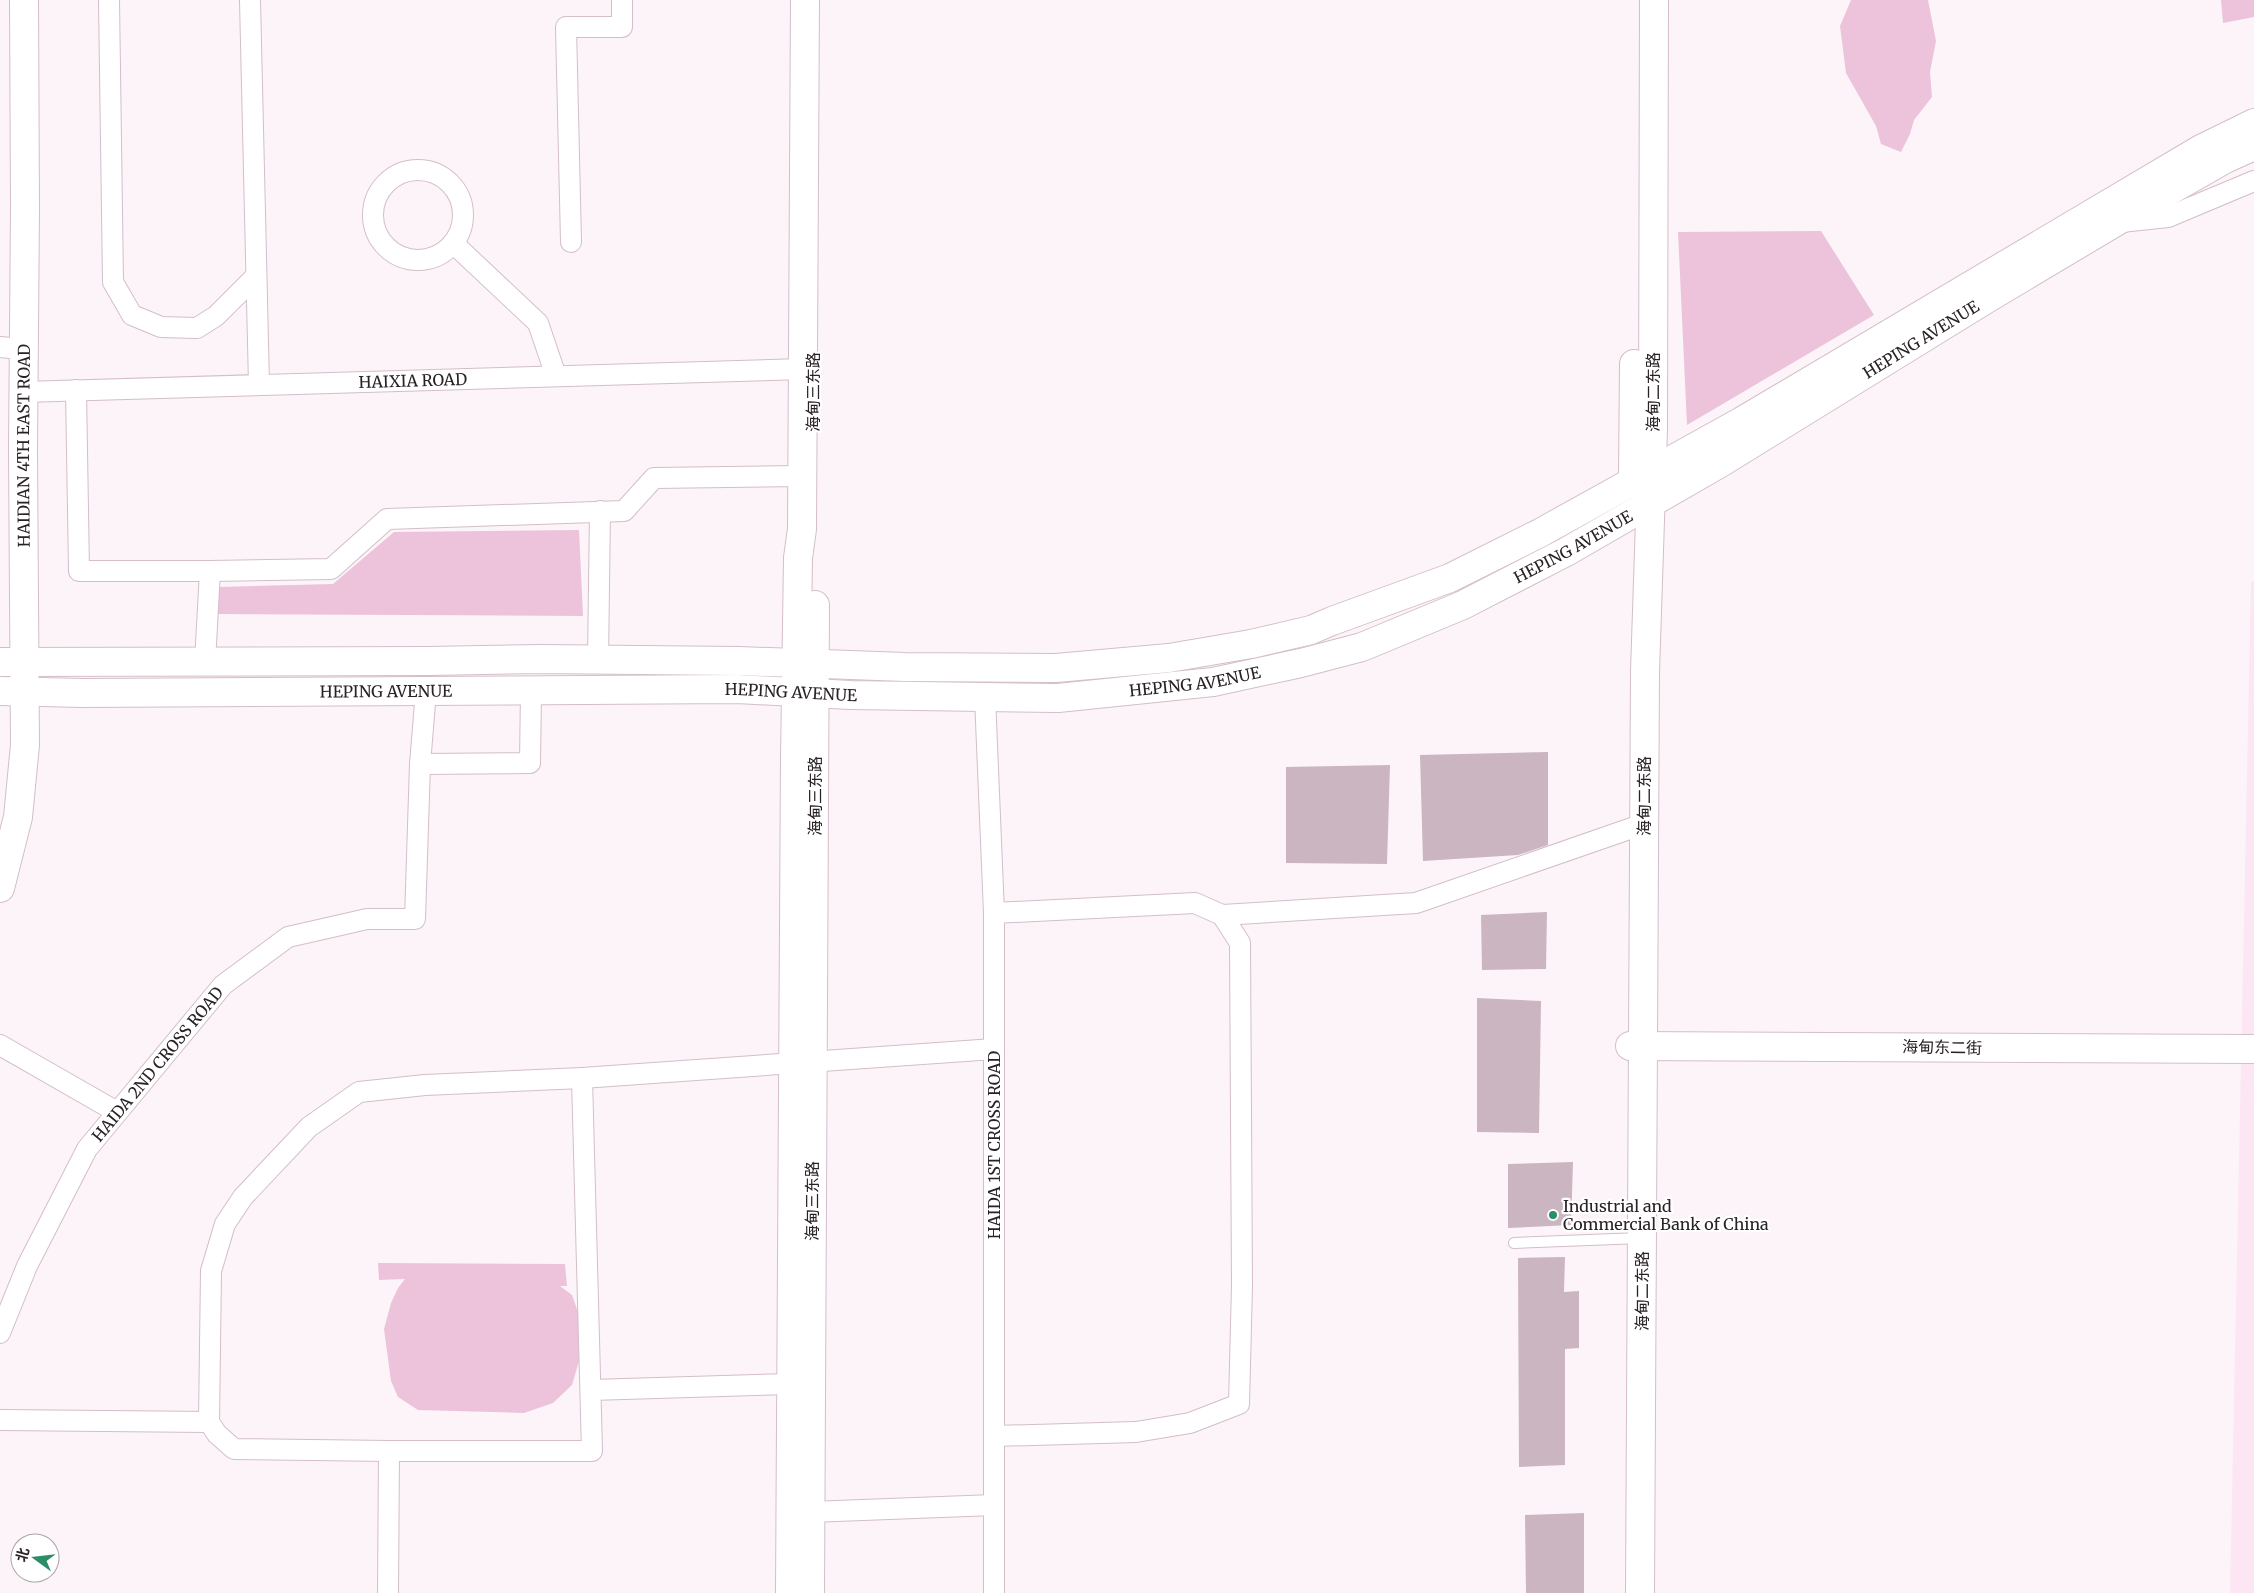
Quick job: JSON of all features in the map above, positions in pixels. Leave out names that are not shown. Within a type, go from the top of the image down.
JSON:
[{"type":"main road","name":"HAIDIAN 4TH EAST ROAD","points":[[0,812],[10,691],[5,347],[10,0]]},
{"type":"main road","name":"HAIDIAN 4TH EAST ROAD","points":[[10,662],[23,392],[25,208],[24,0]]},
{"type":"main road","points":[[790,1593],[791,1384],[803,1063],[806,664],[798,558],[802,529],[805,0]]},
{"type":"main road","name":"海甸三东路","points":[[806,664],[815,473],[813,437],[815,0]]},
{"type":"main road","name":"海甸二东路","points":[[1637,0],[1645,672],[1637,1041],[1636,1238],[1640,1593]]},
{"type":"main road","name":"海甸二东路","points":[[1642,476],[1654,0]]},
{"type":"main road","name":"HEPING AVENUE","points":[[10,662],[598,659],[739,660],[806,664],[1056,668],[1169,658],[1251,644],[1311,630],[1450,578],[1510,550],[1742,421],[2201,149],[2254,123]]},
{"type":"main road","name":"HEPING AVENUE","points":[[10,691],[82,693],[736,690],[985,697],[1073,697],[1188,685],[1257,674],[1362,647],[1464,604],[1508,583],[1730,457],[1988,298],[2115,223],[2203,172],[2254,146]]},
{"type":"main road","name":"海甸二东路","points":[[1637,1041],[1632,828],[1642,507]]},
{"type":"main road","name":"HAIDIAN 4TH EAST ROAD","points":[[0,888],[12,846],[20,804],[25,745],[10,691]]},
{"type":"main road","name":"海甸东二街","points":[[1637,1041],[2254,1041]]},
{"type":"main road","name":"海甸东二街","points":[[1637,1041],[2254,1049]]},
{"type":"main road","name":"海甸三东路","points":[[803,1063],[810,1593]]},
{"type":"main road","name":"海甸二东路","points":[[1627,1593],[1636,1238]]},
{"type":"street","points":[[109,0],[113,282],[132,315],[161,327],[197,328],[216,316],[256,276]]},
{"type":"street","points":[[250,0],[259,385]]},
{"type":"street","points":[[570,242],[566,27],[622,27],[622,0]]},
{"type":"street","points":[[405,171],[426,171],[446,179],[455,189],[461,202],[463,216],[460,230],[453,243],[442,253],[427,259],[411,260],[396,255],[384,246],[376,232],[373,217],[375,201],[382,187],[392,177],[405,171]]},
{"type":"street","points":[[2115,223],[2168,217],[2254,181]]},
{"type":"street","points":[[453,243],[538,323],[556,376]]},
{"type":"street","name":"HAIXIA ROAD","points":[[23,392],[803,369]]},
{"type":"street","points":[[76,390],[79,572],[331,570],[386,519],[624,511],[654,478],[802,476]]},
{"type":"street","points":[[598,659],[600,512]]},
{"type":"street","points":[[205,662],[210,571]]},
{"type":"street","points":[[426,691],[420,764],[530,763],[531,692]]},
{"type":"street","name":"HAIDA 1ST CROSS ROAD","points":[[985,697],[994,913],[994,1593]]},
{"type":"street","name":"HAIDA 2ND CROSS ROAD","points":[[0,1333],[27,1266],[87,1149],[223,985],[288,937],[367,919],[415,919],[420,764]]},
{"type":"street","points":[[994,913],[1195,903],[1222,915],[1416,903],[1632,828]]},
{"type":"street","points":[[994,1436],[1136,1432],[1190,1423],[1239,1404],[1242,1285],[1240,943],[1222,915]]},
{"type":"street","points":[[0,1045],[117,1112]]},
{"type":"street","points":[[582,1078],[592,1451],[234,1449],[217,1434],[209,1422],[212,1271],[225,1224],[243,1197],[309,1127],[359,1092],[425,1085],[582,1078],[994,1049]]},
{"type":"street","points":[[591,1390],[791,1384]]},
{"type":"street","points":[[0,1420],[209,1422]]},
{"type":"street","points":[[388,1593],[389,1451]]},
{"type":"street","points":[[810,1512],[994,1505]]},
{"type":"lane","points":[[1514,1243],[1636,1238]]},
{"type":"shaded area","points":[[1851,0],[1928,0],[1936,41],[1930,72],[1932,97],[1914,120],[1910,134],[1901,152],[1881,144],[1876,126],[1846,73],[1840,26]]},
{"type":"shaded area","points":[[2221,0],[2254,0],[2254,17],[2223,23]]},
{"type":"shaded area","points":[[1821,231],[1874,315],[1687,425],[1678,232]]},
{"type":"shaded area","points":[[579,530],[583,616],[218,614],[219,587],[333,584],[394,532]]},
{"type":"shaded area","points":[[2251,581],[2254,581],[2254,1593],[2230,1593]]},
{"type":"shaded area","points":[[378,1263],[565,1264],[567,1286],[560,1286],[572,1295],[578,1312],[579,1361],[572,1385],[553,1403],[524,1413],[418,1410],[398,1397],[391,1381],[384,1329],[391,1303],[398,1288],[405,1279],[379,1280]]},
{"type":"building","points":[[1548,752],[1548,845],[1518,855],[1423,861],[1420,755]]},
{"type":"building","points":[[1390,765],[1387,864],[1286,863],[1286,767]]},
{"type":"building","points":[[1547,912],[1546,969],[1482,970],[1481,915]]},
{"type":"building","points":[[1477,998],[1541,1001],[1539,1133],[1477,1132]]},
{"type":"building","points":[[1573,1162],[1571,1225],[1508,1228],[1508,1164]]},
{"type":"building","points":[[1565,1257],[1564,1292],[1579,1291],[1579,1348],[1565,1349],[1565,1465],[1519,1467],[1518,1258]]},
{"type":"building","points":[[1584,1513],[1584,1593],[1526,1593],[1525,1515]]},
{"type":"place","name":"Industrial and Commercial Bank of China","points":[[1553,1215]]}]
